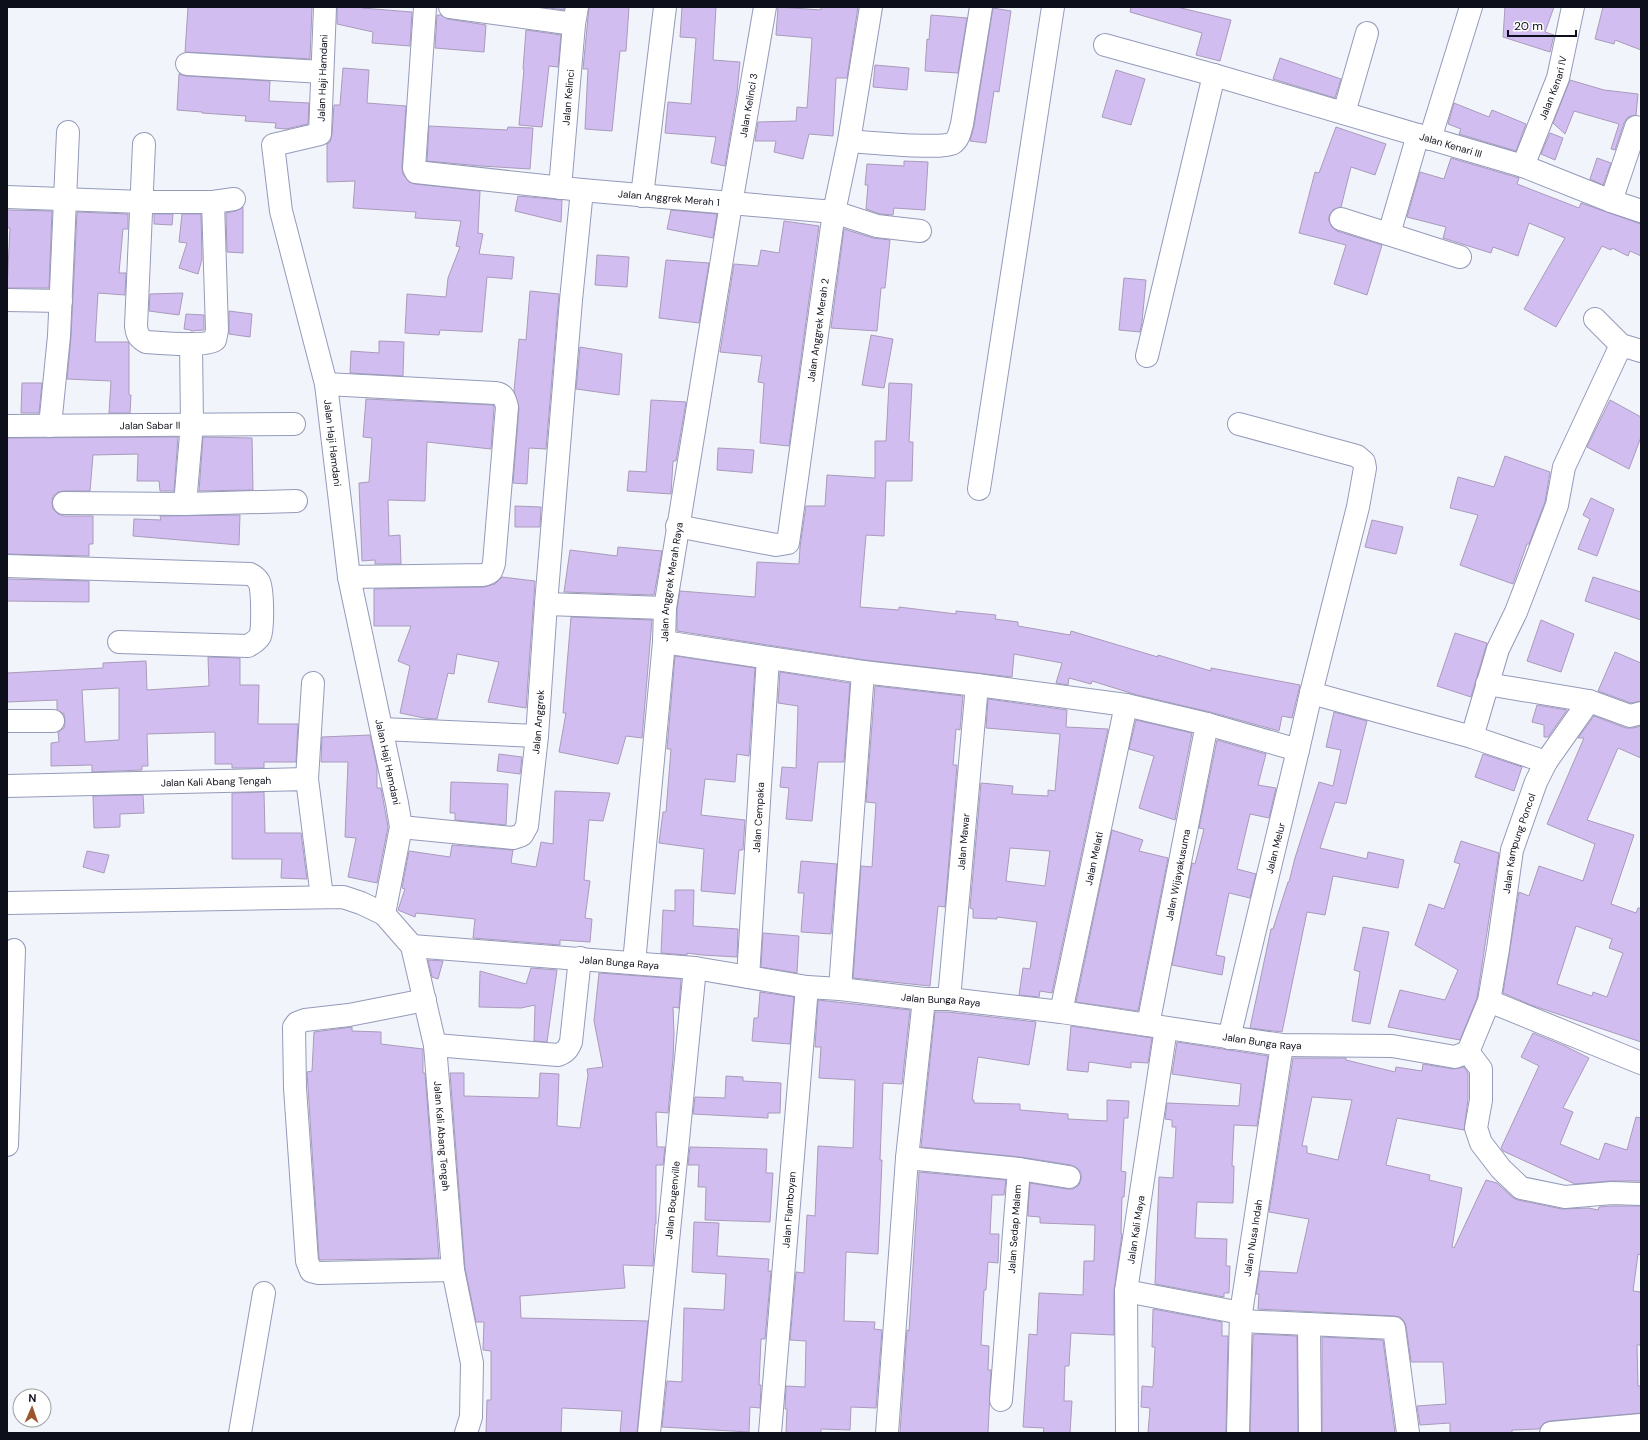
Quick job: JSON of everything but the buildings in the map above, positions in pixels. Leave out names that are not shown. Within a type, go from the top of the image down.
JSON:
[{"type":"street","name":"Jalan Haji Hamdani","points":[[325,7],[320,134],[273,145],[282,211],[326,384],[349,577],[398,803],[401,827],[384,914]]},
{"type":"street","name":"Jalan Anggrek Merah 1","points":[[425,7],[414,168],[416,172],[642,196],[834,212],[877,226],[920,231]]},
{"type":"street","points":[[450,7],[575,16]]},
{"type":"street","points":[[642,196],[665,7]]},
{"type":"street","name":"Jalan Kelinci 3","points":[[731,204],[765,7]]},
{"type":"street","name":"Jalan Anggrek Merah 2","points":[[678,526],[776,546],[788,543],[834,212],[871,7]]},
{"type":"street","points":[[848,141],[944,146],[952,144],[959,136],[962,124],[981,7]]},
{"type":"street","points":[[979,489],[1053,7]]},
{"type":"street","points":[[1389,234],[1424,137],[1449,81],[1471,7]]},
{"type":"street","name":"Jalan Kenari IV","points":[[1523,166],[1558,78],[1573,7]]},
{"type":"street","name":"Jalan Kelinci","points":[[560,188],[575,16]]},
{"type":"street","points":[[1344,113],[1368,33]]},
{"type":"street","name":"Jalan Kenari III","points":[[1105,45],[1214,75],[1523,166],[1611,201],[1641,211]]},
{"type":"street","points":[[187,64],[322,72]]},
{"type":"street","points":[[1147,356],[1214,75]]},
{"type":"street","points":[[1611,201],[1636,127]]},
{"type":"street","points":[[50,426],[59,336],[68,132]]},
{"type":"street","points":[[144,144],[136,334],[140,339],[146,342],[191,344],[211,343],[215,340],[212,202]]},
{"type":"street","name":"Jalan Anggrek","points":[[401,827],[513,838],[522,835],[527,826],[537,736],[570,308],[582,190]]},
{"type":"street","points":[[7,197],[142,202],[212,202],[234,199]]},
{"type":"street","name":"Jalan Anggrek Merah Raya","points":[[634,962],[664,642],[665,608],[731,204]]},
{"type":"street","points":[[1341,219],[1460,257]]},
{"type":"street","points":[[7,300],[61,301]]},
{"type":"street","points":[[1472,737],[1498,649],[1516,612],[1557,505],[1564,467],[1631,348],[1594,319]]},
{"type":"street","points":[[185,504],[192,424],[191,344]]},
{"type":"street","points":[[326,384],[495,393],[500,394],[505,398],[507,407],[494,563],[491,572],[488,574],[349,577]]},
{"type":"street","name":"Jalan Sabar II","points":[[7,426],[294,424]]},
{"type":"street","name":"Jalan Melur","points":[[1229,1038],[1365,473],[1364,462],[1357,456],[1239,424]]},
{"type":"street","points":[[64,503],[185,504],[296,501]]},
{"type":"street","points":[[7,566],[250,574],[256,577],[260,583],[262,594],[261,634],[256,641],[248,646],[119,642]]},
{"type":"street","points":[[546,604],[665,608]]},
{"type":"street","points":[[664,642],[863,672],[977,685],[1126,705],[1207,724],[1298,750]]},
{"type":"street","name":"Jalan Cempaka","points":[[748,977],[768,658]]},
{"type":"street","points":[[840,989],[863,672]]},
{"type":"street","points":[[313,683],[307,779],[322,897]]},
{"type":"street","points":[[1487,684],[1589,702],[1630,716],[1641,714]]},
{"type":"street","name":"Jalan Mawar","points":[[949,999],[977,685]]},
{"type":"street","points":[[1311,693],[1472,737],[1546,762]]},
{"type":"street","name":"Jalan Kampung Poncol","points":[[1468,1052],[1489,1001],[1512,850],[1536,782],[1546,762],[1589,702]]},
{"type":"street","name":"Jalan Melati","points":[[1061,1012],[1126,705]]},
{"type":"street","points":[[7,721],[52,721]]},
{"type":"street","name":"Jalan Wijayakusuma","points":[[1157,1027],[1207,724]]},
{"type":"street","points":[[382,729],[537,736]]},
{"type":"street","name":"Jalan Kali Abang Tengah","points":[[7,786],[307,779]]},
{"type":"street","name":"Jalan Kali Abang Tengah","points":[[7,904],[342,897],[361,903],[384,914],[412,946],[435,1045],[453,1270],[472,1363],[471,1417],[466,1433]]},
{"type":"street","name":"Jalan Bunga Raya","points":[[412,946],[634,962],[695,968],[807,987],[840,989],[924,999],[949,999],[1061,1012],[1282,1045],[1392,1046],[1455,1057],[1468,1052]]},
{"type":"street","points":[[7,1145],[14,950]]},
{"type":"street","points":[[435,1045],[558,1055],[565,1052],[569,1048],[571,1042],[580,958]]},
{"type":"street","name":"Jalan Bougenville","points":[[649,1433],[695,968]]},
{"type":"street","name":"Jalan Flamboyan","points":[[770,1433],[807,987]]},
{"type":"street","points":[[887,1433],[907,1158],[924,999]]},
{"type":"street","points":[[425,1000],[349,1015],[305,1020],[297,1023],[294,1027],[295,1088],[307,1261],[311,1272],[453,1270]]},
{"type":"street","points":[[1489,1001],[1641,1063]]},
{"type":"street","name":"Jalan Kali Maya","points":[[1127,1433],[1126,1291],[1157,1027]]},
{"type":"street","name":"Jalan Nusa Indah","points":[[1238,1433],[1241,1317],[1282,1045]]},
{"type":"street","points":[[1468,1052],[1481,1069],[1481,1100],[1476,1128],[1481,1142],[1501,1169],[1522,1188],[1565,1197],[1641,1194]]},
{"type":"street","points":[[907,1158],[1019,1169],[1069,1177]]},
{"type":"street","name":"Jalan Sedap Malam","points":[[1002,1400],[1019,1169]]},
{"type":"street","points":[[1126,1291],[1241,1317],[1309,1324],[1394,1328],[1408,1433]]},
{"type":"street","points":[[240,1433],[264,1293]]},
{"type":"street","points":[[1309,1324],[1310,1433]]},
{"type":"street","points":[[1551,1433],[1641,1425]]}]
